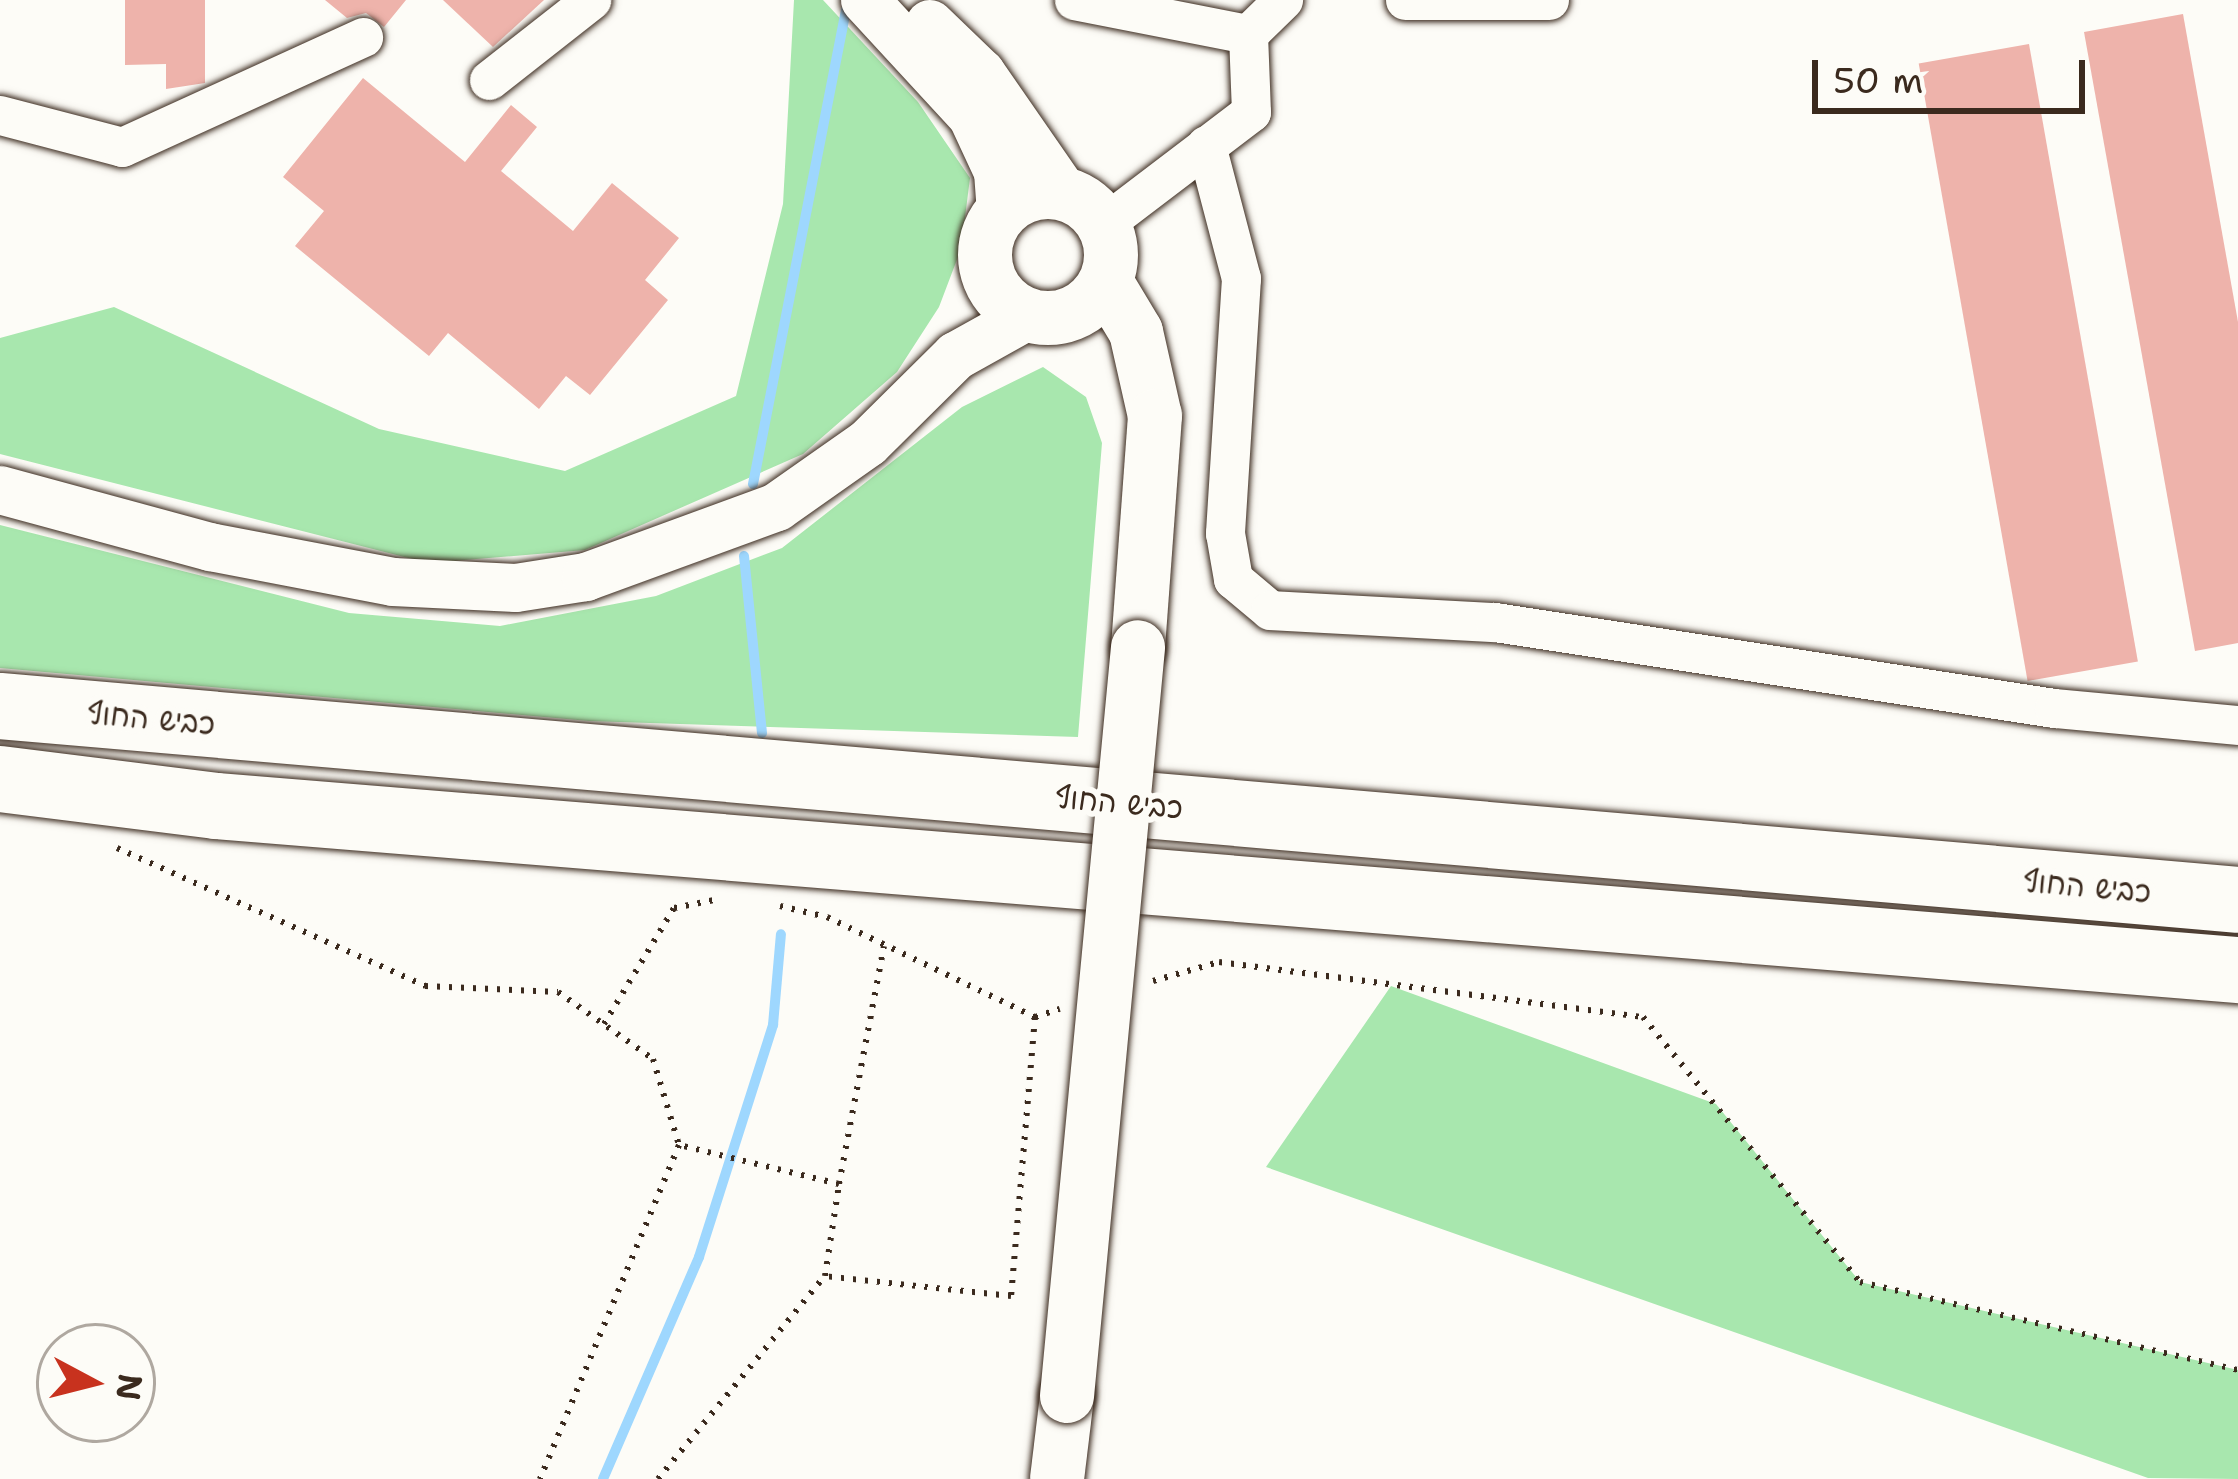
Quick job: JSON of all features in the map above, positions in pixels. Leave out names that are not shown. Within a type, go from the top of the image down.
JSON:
[{"type":"highway","name":"כביש החוף","points":[[0,706],[2238,901]]},
{"type":"highway","points":[[0,779],[239,808],[2238,970]]},
{"type":"main road","points":[[1057,1479],[1138,647],[1152,384],[1127,306],[1106,282],[1084,209],[1029,194],[1000,213],[985,254],[1028,310],[1152,384]]},
{"type":"main road","points":[[1028,310],[1086,307],[1106,282]]},
{"type":"street","points":[[489,80],[590,0]]},
{"type":"street","points":[[865,0],[971,116],[998,172],[1000,213]]},
{"type":"street","points":[[899,0],[981,73],[1084,209],[1206,146],[1251,112],[1248,34],[1283,0]]},
{"type":"street","points":[[1074,0],[1248,34]]},
{"type":"street","points":[[1405,0],[1549,0]]},
{"type":"street","points":[[0,115],[122,147],[363,37]]},
{"type":"street","points":[[1206,146],[1241,278],[1225,533],[1233,579],[1270,610],[1495,622],[2054,708],[2238,725]]},
{"type":"street","points":[[0,490],[262,559],[393,582],[516,587],[649,561],[777,507],[868,443],[956,356],[1028,310]]},
{"type":"path","points":[[101,846],[425,986],[557,992],[653,1059],[679,1145],[540,1479]]},
{"type":"path","points":[[604,1024],[674,908],[737,896]]},
{"type":"path","points":[[760,901],[827,917],[1035,1017],[1076,1005]]},
{"type":"path","points":[[658,1479],[825,1276],[884,946]]},
{"type":"path","points":[[1137,986],[1219,962],[1642,1018],[1860,1282],[2238,1370]]},
{"type":"path","points":[[825,1276],[1011,1296],[1035,1017]]},
{"type":"path","points":[[679,1145],[839,1184]]},
{"type":"green space","points":[[794,0],[823,0],[918,102],[970,178],[961,249],[939,307],[897,372],[803,454],[585,550],[428,563],[0,454],[0,338],[114,307],[379,429],[565,471],[736,396],[783,204]]},
{"type":"green space","points":[[1043,367],[1086,397],[1102,443],[1078,737],[589,721],[0,668],[0,525],[349,613],[500,626],[656,596],[782,548],[962,407]]},
{"type":"green space","points":[[1391,986],[1716,1104],[1860,1282],[2238,1370],[2238,1479],[2148,1478],[1266,1167]]},
{"type":"building","points":[[125,0],[205,0],[205,83],[166,89],[166,64],[125,65]]},
{"type":"building","points":[[325,0],[406,0],[384,27],[366,13],[347,18]]},
{"type":"building","points":[[443,0],[544,0],[493,47]]},
{"type":"building","points":[[2183,14],[2238,322],[2238,643],[2195,651],[2084,32]]},
{"type":"building","points":[[2029,44],[2138,661],[2028,681],[1919,63]]},
{"type":"building","points":[[363,78],[465,162],[511,105],[537,127],[501,171],[573,231],[612,183],[679,238],[645,280],[668,300],[590,395],[566,376],[539,409],[448,333],[429,356],[295,246],[324,211],[283,177]]},
{"type":"waterway","points":[[753,484],[846,9]]},
{"type":"waterway","points":[[744,556],[762,733]]},
{"type":"waterway","points":[[603,1479],[699,1257],[773,1025],[781,934]]}]
